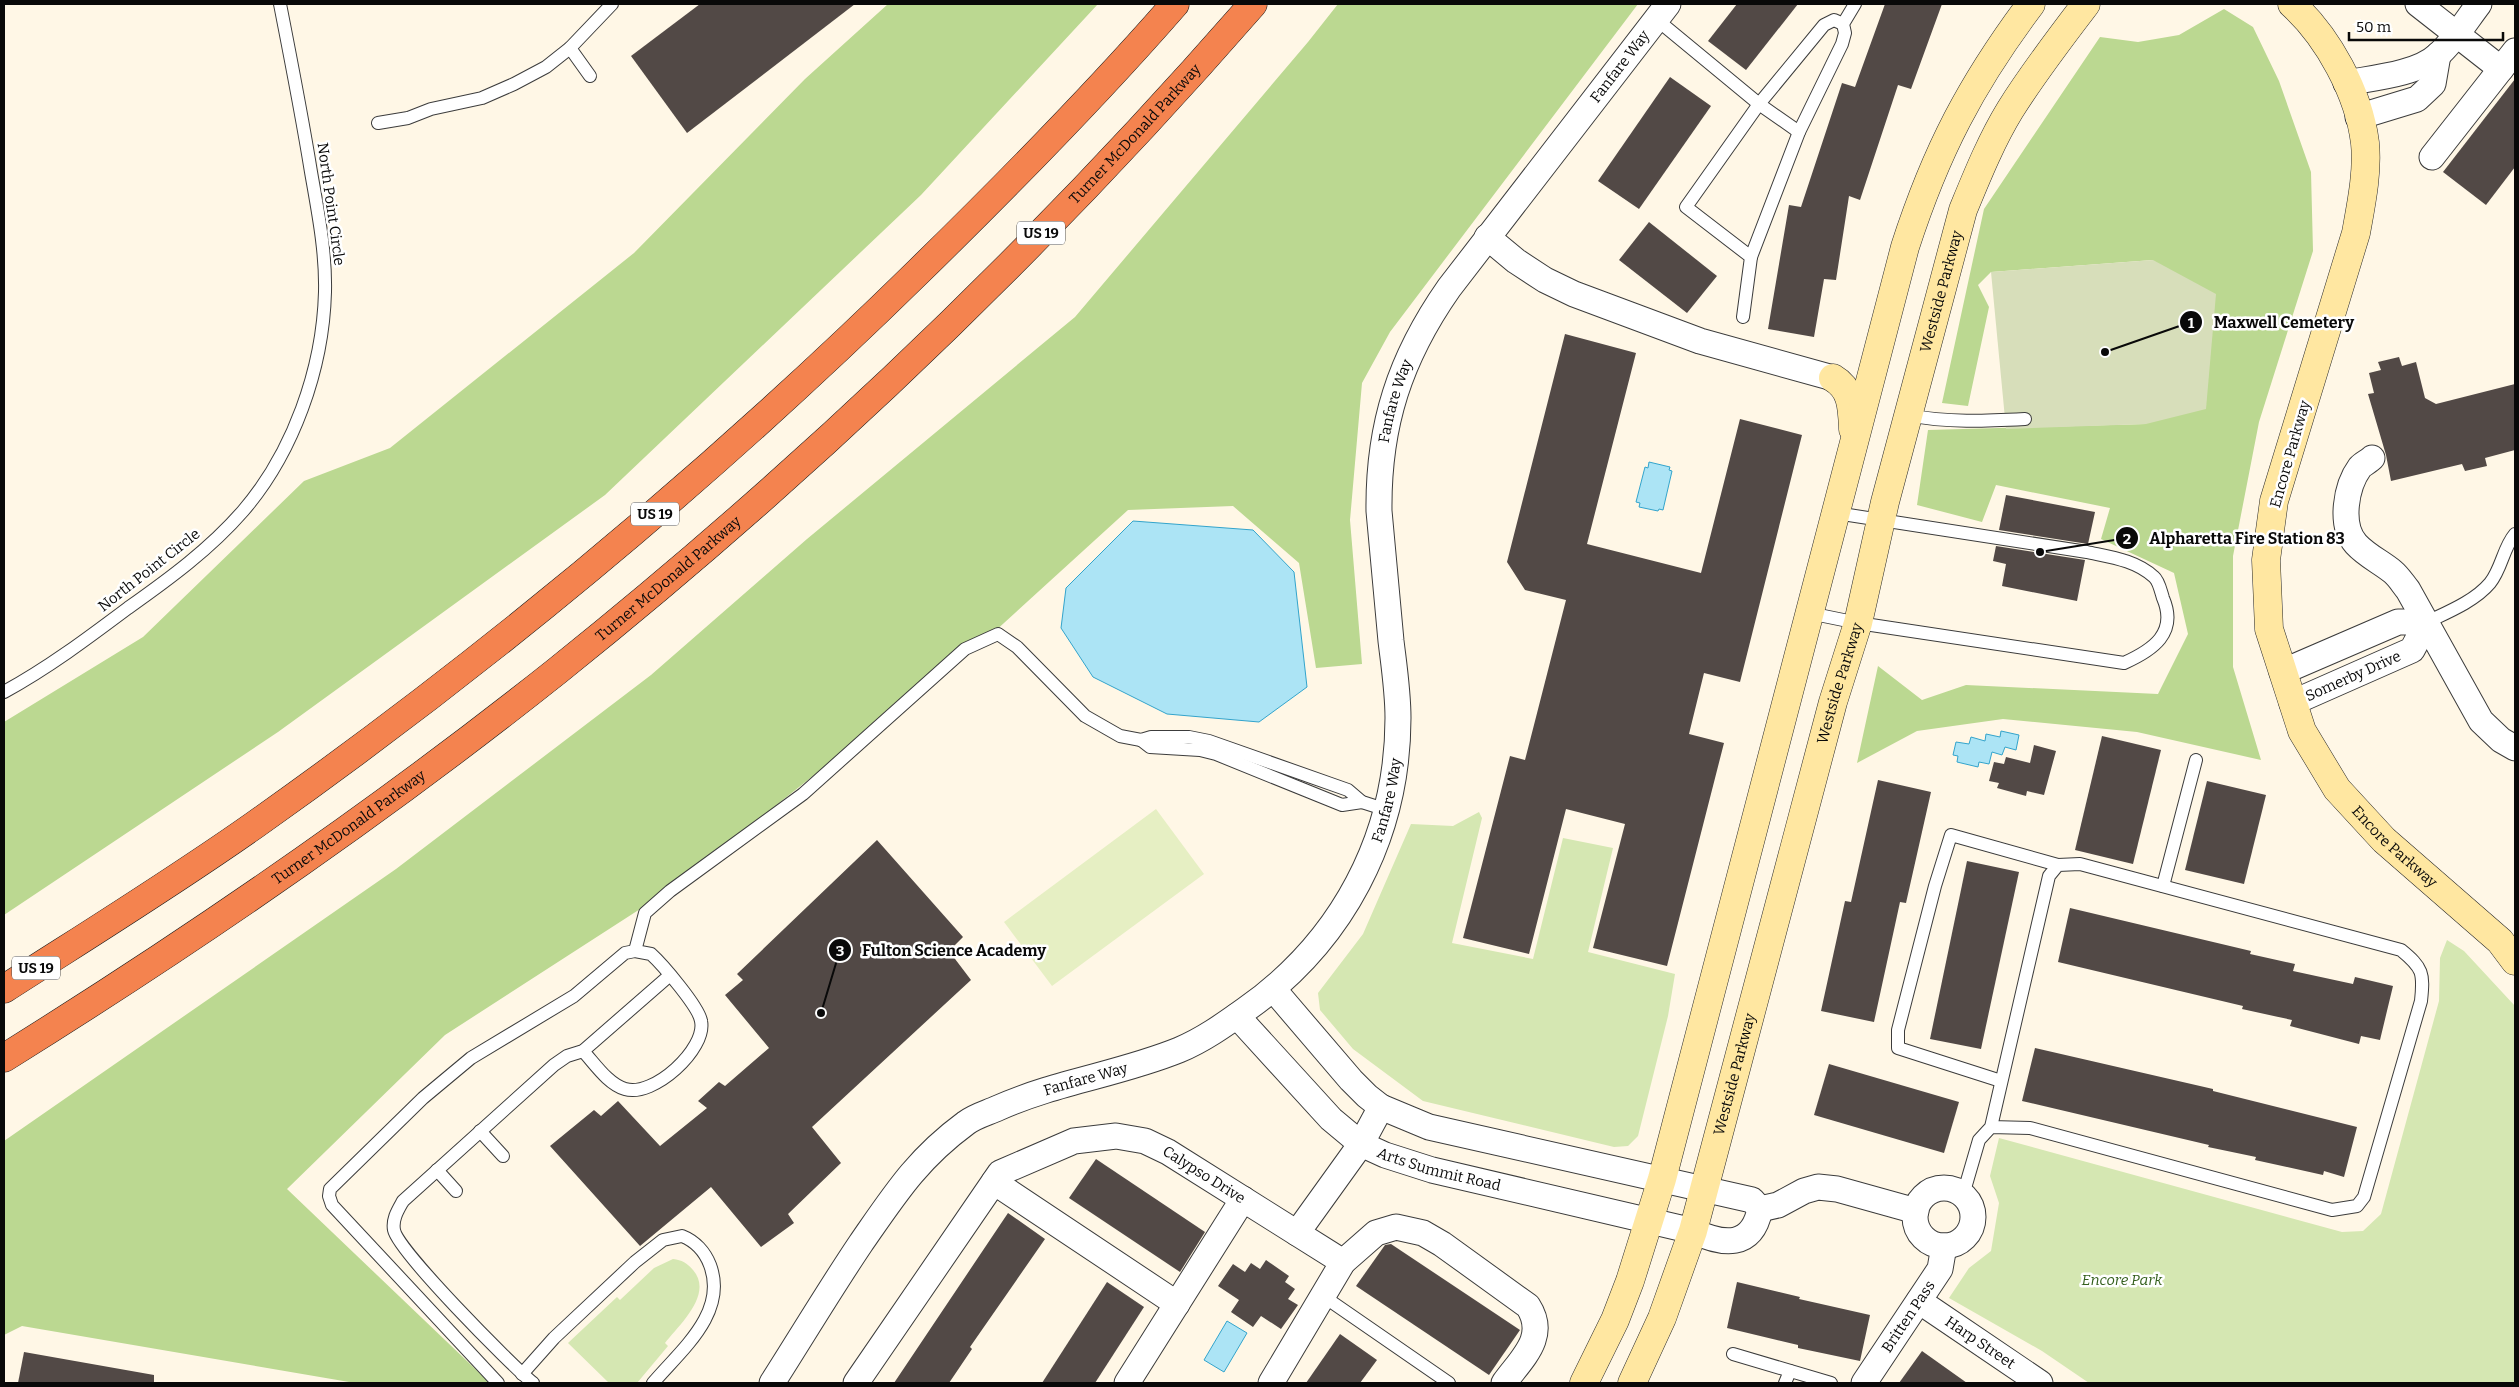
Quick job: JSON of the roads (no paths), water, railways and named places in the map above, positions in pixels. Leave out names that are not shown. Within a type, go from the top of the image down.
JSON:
[{"type":"highway","name":"US 19","points":[[4,989],[261,820],[439,689],[608,556],[859,330],[1023,168],[1100,88],[1175,4]]},
{"type":"highway","name":"Turner McDonald Parkway","points":[[4,1058],[192,937],[319,849],[466,742],[646,597],[816,449],[980,294],[1142,128],[1253,4]]},
{"type":"main road","points":[[1584,1383],[1618,1312],[1662,1179],[1905,247],[1930,172],[1961,109],[1980,76],[2031,4]]},
{"type":"main road","name":"Westside Parkway","points":[[1632,1383],[1662,1318],[1693,1231],[1705,1189],[1833,702],[1858,623],[1881,520],[1963,210],[1977,176],[2019,96],[2086,4]]},
{"type":"main road","name":"Encore Parkway","points":[[2292,4],[2304,15],[2330,48],[2346,83],[2365,143],[2363,192],[2356,233],[2273,511],[2266,560],[2269,629],[2302,731],[2337,789],[2384,840],[2500,941],[2515,961]]},
{"type":"main road","points":[[1833,378],[1861,365],[1879,349]]},
{"type":"main road","points":[[1833,378],[1842,384],[1849,394],[1853,428],[1852,452]]},
{"type":"street","points":[[2418,4],[2456,34],[2508,60],[2432,157]]},
{"type":"street","points":[[2346,83],[2420,66],[2438,55],[2479,4]]},
{"type":"street","name":"Fanfare Way","points":[[772,1383],[831,1288],[906,1177],[936,1146],[969,1121],[1020,1098],[1180,1050],[1210,1034],[1274,990],[1306,958],[1342,912],[1372,853],[1387,810],[1393,780],[1398,717],[1379,510],[1381,450],[1395,390],[1411,348],[1428,317],[1487,237],[1662,11]]},
{"type":"street","points":[[2358,117],[2417,99],[2433,84],[2438,55]]},
{"type":"street","points":[[1487,237],[1516,261],[1545,280],[1574,294],[1700,341],[1833,378]]},
{"type":"street","points":[[2372,458],[2361,467],[2351,484],[2346,504],[2347,524],[2354,542],[2366,555],[2394,572],[2408,590],[2427,622],[2444,657],[2455,673],[2481,721],[2501,740],[2515,748]]},
{"type":"street","name":"Somerby Drive","points":[[2282,672],[2398,622],[2427,622],[2412,650],[2292,703]]},
{"type":"street","points":[[2340,648],[2354,676]]},
{"type":"street","points":[[1274,990],[1351,1080],[1381,1107],[1430,1127],[1752,1200],[1760,1209],[1778,1205],[1804,1191],[1818,1188],[1837,1188],[1916,1219],[1926,1239],[1944,1246],[1961,1240],[1972,1224],[1971,1206],[1963,1195],[1950,1188],[1930,1191],[1923,1197],[1916,1219]]},
{"type":"street","name":"Arts Summit Road","points":[[1237,1016],[1331,1119],[1361,1144],[1408,1164],[1693,1231],[1714,1240],[1731,1242],[1748,1234],[1757,1224],[1760,1209]]},
{"type":"street","points":[[1297,1233],[1361,1144],[1381,1107]]},
{"type":"street","name":"Calypso Drive","points":[[856,1383],[1000,1173],[1065,1144],[1116,1136],[1145,1141],[1168,1152],[1343,1262]]},
{"type":"street","points":[[994,1182],[1177,1304]]},
{"type":"street","points":[[1127,1383],[1243,1199]]},
{"type":"street","points":[[1271,1383],[1343,1262],[1376,1233],[1396,1227],[1423,1233],[1442,1244],[1528,1306],[1534,1316],[1536,1339],[1504,1383]]},
{"type":"street","name":"Britten Pass","points":[[1864,1383],[1940,1269],[1944,1246]]},
{"type":"street","name":"Harp Street","points":[[1919,1301],[2040,1383]]},
{"type":"lane","name":"North Point Circle","points":[[4,692],[82,643],[202,552],[243,511],[261,487],[289,438],[300,413],[317,356],[323,318],[324,250],[305,132],[280,4]]},
{"type":"lane","points":[[378,123],[408,118],[431,109],[482,98],[514,84],[546,67],[570,48],[612,4]]},
{"type":"lane","points":[[1743,317],[1751,257],[1799,132],[1842,44],[1845,33],[1843,24],[1855,4]]},
{"type":"lane","points":[[1662,11],[1759,104],[1799,132]]},
{"type":"lane","points":[[1751,257],[1686,207],[1759,104],[1824,24],[1834,20],[1843,24]]},
{"type":"lane","points":[[570,48],[590,76]]},
{"type":"lane","points":[[1908,415],[1956,421],[2025,419]]},
{"type":"lane","points":[[1809,613],[1858,623],[2124,663],[2146,653],[2162,639],[2169,611],[2155,578],[2128,560],[1836,513]]},
{"type":"lane","points":[[2427,622],[2464,604],[2490,583],[2508,543],[2515,534]]},
{"type":"lane","points":[[635,951],[645,913],[670,891],[803,794],[965,649],[998,634],[1017,647],[1085,716],[1120,736],[1141,740],[1151,737],[1189,737],[1209,741],[1348,790],[1362,802],[1387,810]]},
{"type":"lane","points":[[2163,886],[2196,760]]},
{"type":"lane","points":[[1991,1127],[2030,1128],[2332,1210],[2357,1206],[2364,1197],[2421,1002],[2423,981],[2418,963],[2401,950],[2080,864],[2058,865],[1951,835],[1934,886],[1898,1030],[1898,1048],[2001,1080]]},
{"type":"lane","points":[[1963,1195],[1979,1140],[1991,1127],[2049,876],[2058,865]]},
{"type":"lane","points":[[498,1383],[332,1205],[329,1196],[330,1188],[415,1105],[471,1058],[574,996],[625,953],[635,951],[651,954],[695,1008],[702,1023],[700,1037],[695,1048],[664,1078],[643,1090],[627,1090],[609,1080],[583,1051]]},
{"type":"lane","points":[[533,1383],[443,1292],[408,1252],[394,1230],[395,1215],[403,1201],[554,1065],[567,1056],[583,1051],[669,976]]},
{"type":"lane","points":[[480,1131],[502,1156]]},
{"type":"lane","points":[[437,1170],[456,1191]]},
{"type":"lane","points":[[522,1374],[554,1338],[635,1262],[663,1240],[682,1236],[697,1245],[705,1253],[714,1274],[715,1294],[708,1316],[653,1383]]},
{"type":"lane","points":[[1323,1296],[1449,1383]]},
{"type":"lane","points":[[1733,1354],[1831,1383]]},
{"type":"lane","points":[[1785,1383],[1790,1371]]},
{"type":"water","points":[[1649,462],[1670,467],[1669,470],[1672,471],[1663,510],[1659,509],[1658,511],[1639,507],[1640,503],[1636,502],[1645,467],[1648,468]]},
{"type":"water","points":[[1133,521],[1253,530],[1294,572],[1307,687],[1259,722],[1167,714],[1093,677],[1061,628],[1066,588]]},
{"type":"water","points":[[2001,731],[2019,735],[2016,750],[2005,747],[2002,755],[1992,752],[1989,764],[1979,762],[1978,767],[1957,762],[1958,756],[1953,755],[1956,742],[1969,744],[1971,737],[1985,741],[1986,734],[2000,737]]},
{"type":"water","points":[[1227,1321],[1247,1333],[1224,1372],[1204,1360]]},
{"type":"place","name":"Maxwell Cemetery","points":[[2105,352]]},
{"type":"place","name":"Alpharetta Fire Station 83","points":[[2040,552]]},
{"type":"place","name":"Fulton Science Academy","points":[[821,1013]]},
{"type":"park label","name":"Encore Park","points":[[2122,1280]]}]
